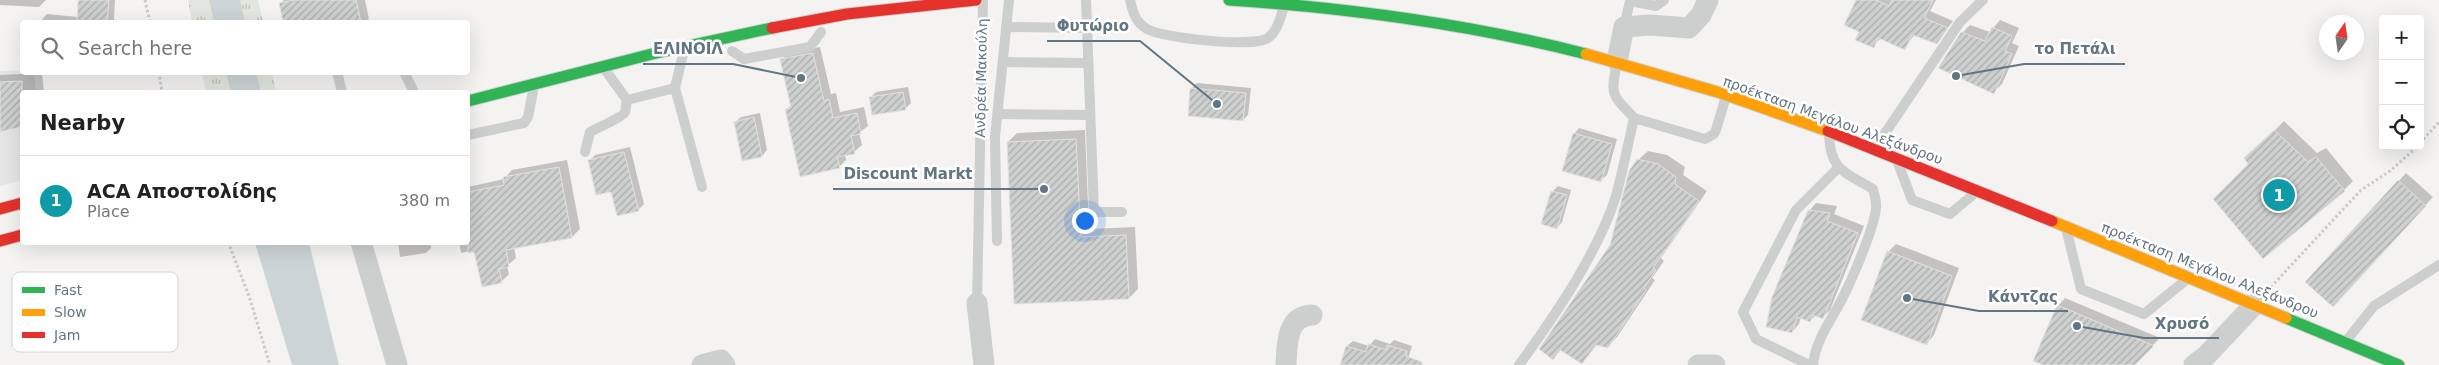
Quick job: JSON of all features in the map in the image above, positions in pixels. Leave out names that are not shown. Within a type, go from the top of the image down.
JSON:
[{"type":"main road","points":[[470,100],[686,46],[880,5],[976,0]]},
{"type":"main road","name":"προέκταση Μεγάλου Αλεξάνδρου","points":[[1229,0],[1285,4],[1336,4],[1450,24],[1558,46],[1726,95],[1875,149],[2189,276],[2399,365]]},
{"type":"main road","points":[[0,209],[20,204]]},
{"type":"main road","points":[[0,241],[20,236]]},
{"type":"street","points":[[1617,62],[1624,27],[1650,25],[1689,28],[1701,15],[1708,0]]},
{"type":"street","points":[[362,245],[397,365]]},
{"type":"street","name":"Ανδρέα Μακούλη","points":[[977,304],[984,365]]},
{"type":"street","points":[[2194,365],[2206,356],[2255,304]]},
{"type":"street","points":[[1286,365],[1288,339],[1294,323],[1303,316],[1312,315]]},
{"type":"street","points":[[1698,365],[1715,365]]},
{"type":"lane","name":"Ανδρέα Μακούλη","points":[[977,304],[982,0]]},
{"type":"lane","points":[[998,240],[995,137],[1009,0]]},
{"type":"lane","points":[[1086,0],[1094,212],[1122,212]]},
{"type":"lane","points":[[1130,0],[1135,18],[1146,28],[1165,36],[1252,42],[1267,39],[1274,30],[1285,4]]},
{"type":"lane","points":[[1624,27],[1630,0],[1656,6],[1664,0]]},
{"type":"lane","points":[[1875,149],[1960,22],[1983,0]]},
{"type":"lane","points":[[1006,27],[1087,28]]},
{"type":"lane","points":[[732,51],[744,59],[810,47],[820,32]]},
{"type":"lane","points":[[686,46],[675,88],[702,187]]},
{"type":"lane","points":[[1003,62],[1088,63]]},
{"type":"lane","points":[[1617,62],[1612,91],[1634,118],[1705,139],[1714,134],[1716,130],[1726,95]]},
{"type":"lane","points":[[585,152],[590,132],[605,122],[624,115],[627,100],[602,66]]},
{"type":"lane","points":[[338,75],[342,90]]},
{"type":"lane","points":[[406,75],[413,90]]},
{"type":"lane","points":[[470,135],[524,123],[528,117],[534,84]]},
{"type":"lane","points":[[627,100],[675,88]]},
{"type":"lane","points":[[998,114],[1090,115]]},
{"type":"lane","points":[[1519,365],[1597,242],[1615,197],[1634,118]]},
{"type":"lane","points":[[1813,365],[1814,354],[1829,319],[1844,296],[1856,269],[1877,206],[1873,189],[1838,168],[1831,156],[1829,131]]},
{"type":"lane","points":[[1896,158],[1912,200],[1950,214],[1978,191]]},
{"type":"lane","points":[[1809,365],[1756,339],[1743,312],[1796,210],[1838,168]]},
{"type":"lane","points":[[2066,227],[2081,289],[2144,314],[2189,276]]},
{"type":"lane","points":[[2345,342],[2374,306],[2439,265]]},
{"type":"path","points":[[145,0],[150,20]]},
{"type":"path","points":[[159,75],[162,90]]},
{"type":"path","points":[[2424,139],[2439,122]]},
{"type":"path","points":[[2255,304],[2362,190],[2390,171],[2414,150]]},
{"type":"path","points":[[229,245],[250,296],[270,365]]},
{"type":"shaded area","points":[[209,0],[240,0],[245,20],[214,20]]},
{"type":"shaded area","points":[[20,70],[20,75],[34,75],[36,90],[20,90],[20,181],[0,186],[0,71]]},
{"type":"shaded area","points":[[227,75],[257,75],[260,90],[230,90]]},
{"type":"shaded area","points":[[256,245],[309,245],[339,365],[292,365]]},
{"type":"green space","points":[[188,0],[258,0],[263,20],[192,20]]},
{"type":"green space","points":[[202,75],[272,75],[276,90],[206,90]]},
{"type":"building","points":[[78,0],[109,0],[107,20],[77,20]]},
{"type":"building","points":[[294,0],[356,0],[361,20],[283,20],[279,3]]},
{"type":"building","points":[[1856,0],[1876,0],[1889,6],[1892,0],[1933,0],[1924,18],[1948,28],[1937,44],[1912,35],[1905,50],[1878,38],[1874,48],[1855,40],[1859,32],[1844,25]]},
{"type":"building","points":[[1992,27],[2012,36],[2005,51],[2012,54],[1994,94],[1938,68],[1961,32],[1985,41]]},
{"type":"building","points":[[813,53],[824,101],[829,99],[833,118],[857,113],[861,134],[851,136],[855,154],[837,157],[840,168],[800,177],[785,109],[791,108],[780,59]]},
{"type":"building","points":[[22,81],[22,90],[20,90],[20,127],[0,132],[0,82]]},
{"type":"building","points":[[1190,88],[1246,93],[1243,121],[1188,116]]},
{"type":"building","points":[[903,92],[906,110],[872,115],[869,97]]},
{"type":"building","points":[[754,117],[762,157],[742,161],[734,122]]},
{"type":"building","points":[[2274,130],[2308,162],[2316,157],[2345,191],[2263,259],[2213,199],[2248,164],[2244,158]]},
{"type":"building","points":[[1573,133],[1612,144],[1601,182],[1562,171]]},
{"type":"building","points":[[1076,139],[1081,237],[1126,235],[1129,299],[1014,304],[1007,142]]},
{"type":"building","points":[[624,152],[639,211],[617,216],[611,192],[596,195],[588,160]]},
{"type":"building","points":[[1637,159],[1658,164],[1676,177],[1675,184],[1699,201],[1653,268],[1656,270],[1644,288],[1646,290],[1608,348],[1596,345],[1582,364],[1560,350],[1553,360],[1539,349],[1610,245],[1629,171]]},
{"type":"building","points":[[559,167],[572,238],[506,250],[509,267],[499,269],[502,283],[482,287],[474,252],[468,253],[468,245],[470,245],[470,192],[504,185],[503,177]]},
{"type":"building","points":[[2398,180],[2426,206],[2333,307],[2305,282]]},
{"type":"building","points":[[1551,191],[1567,195],[1557,229],[1541,224]]},
{"type":"building","points":[[1808,210],[1830,213],[1827,221],[1858,233],[1823,319],[1813,315],[1810,322],[1797,317],[1792,333],[1766,327],[1772,297]]},
{"type":"building","points":[[1887,251],[1952,276],[1927,345],[1861,320]]},
{"type":"building","points":[[2057,305],[2154,346],[2135,365],[2043,365],[2033,361]]},
{"type":"building","points":[[1368,344],[1386,350],[1387,345],[1407,351],[1406,356],[1422,362],[1422,365],[1340,365],[1346,346],[1366,352]]},
{"type":"traffic: fast","points":[[1229,0],[1274,3],[1409,19],[1498,34],[1586,54]]},
{"type":"traffic: fast","points":[[470,100],[656,53],[772,28]]},
{"type":"traffic: fast","points":[[2286,318],[2399,365]]},
{"type":"traffic: slow","points":[[1586,54],[1721,93],[1828,131]]},
{"type":"traffic: slow","points":[[2052,221],[2286,318]]},
{"type":"traffic: jam","points":[[772,28],[847,14],[976,0]]},
{"type":"traffic: jam","points":[[1828,131],[2052,221]]},
{"type":"traffic: jam","points":[[0,209],[20,204]]},
{"type":"traffic: jam","points":[[0,241],[20,236]]},
{"type":"place","name":"το Πετάλι","points":[[1956,76]]},
{"type":"place","name":"ΕΛΙΝΟΙΛ","points":[[801,78]]},
{"type":"place","name":"Φυτώριο","points":[[1217,104]]},
{"type":"place","name":"Discount Markt","points":[[1044,189]]},
{"type":"place","name":"ACA Αποστολίδης","points":[[2279,195]]},
{"type":"place","name":"Κάντζας","points":[[1907,298]]},
{"type":"place","name":"Χρυσό","points":[[2077,326]]}]
